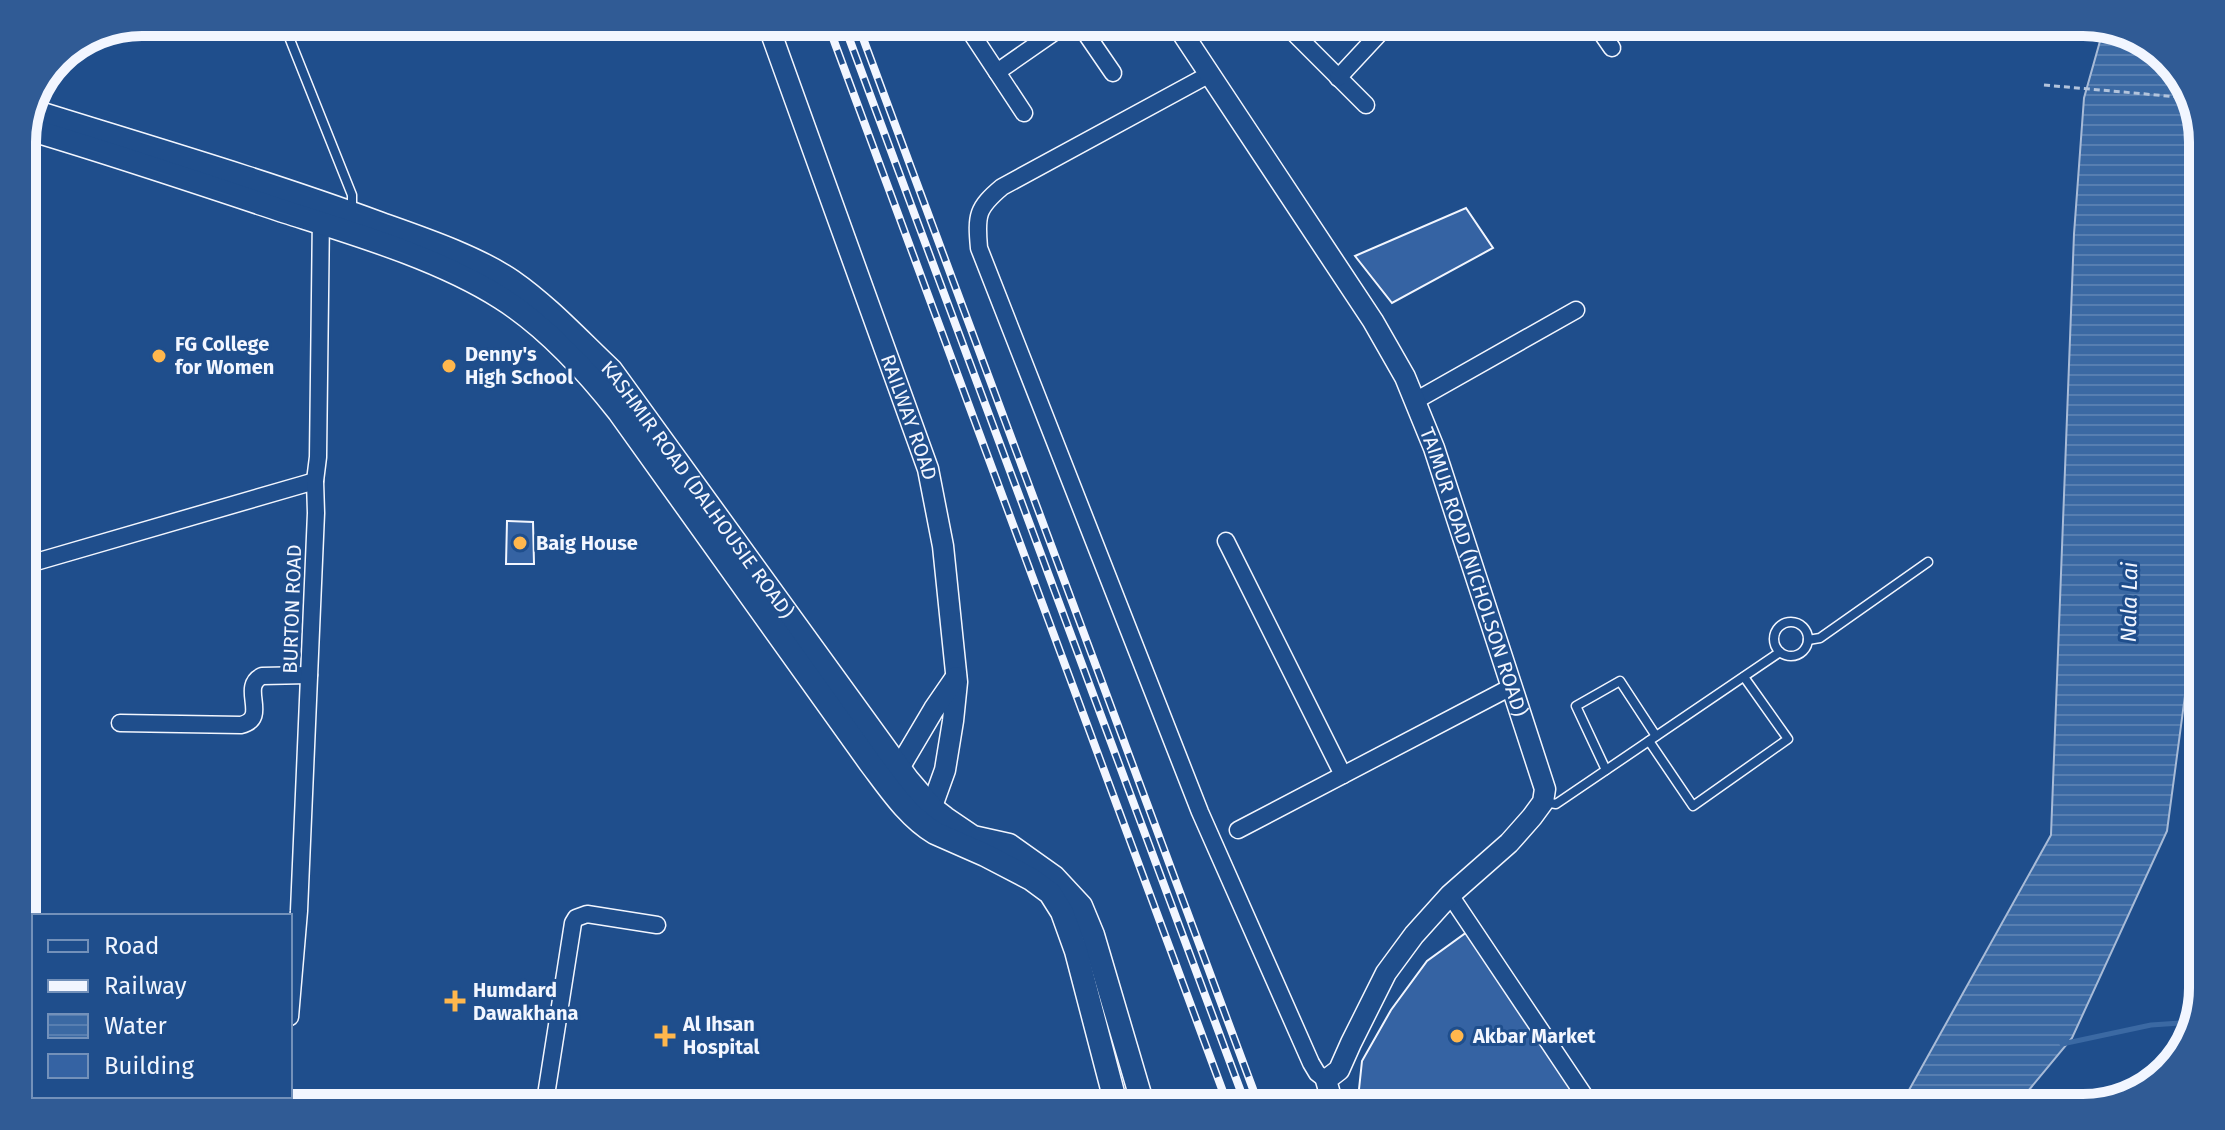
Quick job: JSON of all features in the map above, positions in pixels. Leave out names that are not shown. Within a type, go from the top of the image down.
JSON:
[{"type":"main road","name":"KASHMIR ROAD (DALHOUSIE ROAD)","points":[[40,114],[351,223],[401,251],[488,290],[535,324],[594,380],[682,497],[795,659],[891,774],[909,812],[973,837],[1009,845],[1054,877],[1081,906],[1093,935],[1140,1094]]},
{"type":"main road","name":"KASHMIR ROAD (DALHOUSIE ROAD)","points":[[37,131],[321,212]]},
{"type":"main road","name":"KASHMIR ROAD (DALHOUSIE ROAD)","points":[[928,817],[1050,893],[1068,924],[1113,1094]]},
{"type":"street","name":"RAILWAY ROAD","points":[[772,36],[928,469],[943,546],[956,677],[945,770],[928,817]]},
{"type":"street","points":[[973,36],[1024,113]]},
{"type":"street","points":[[997,72],[1049,36]]},
{"type":"street","points":[[1088,36],[1113,73]]},
{"type":"street","name":"TAIMUR ROAD (NICHOLSON ROAD)","points":[[1184,36],[1373,321],[1405,377],[1434,448],[1545,789],[1543,802]]},
{"type":"street","points":[[1297,36],[1366,105]]},
{"type":"street","points":[[1338,78],[1375,36]]},
{"type":"street","points":[[1604,36],[1612,48]]},
{"type":"street","points":[[1210,74],[1002,187],[982,203],[977,229],[979,248],[1200,812],[1311,1063],[1326,1080],[1330,1094]]},
{"type":"street","name":"BURTON ROAD","points":[[292,993],[299,911],[316,513],[321,212]]},
{"type":"street","points":[[1415,401],[1576,310]]},
{"type":"street","points":[[36,562],[315,481]]},
{"type":"street","points":[[1226,541],[1343,775]]},
{"type":"street","points":[[120,723],[241,725],[254,716],[253,683],[257,678],[309,675]]},
{"type":"street","points":[[891,774],[956,677]]},
{"type":"street","points":[[1238,830],[1511,687]]},
{"type":"street","points":[[1326,1080],[1339,1070],[1386,973],[1414,935],[1450,895],[1509,843],[1543,802]]},
{"type":"street","points":[[1450,895],[1583,1094]]},
{"type":"street","points":[[546,1094],[576,918],[587,914],[657,925]]},
{"type":"lane","points":[[289,36],[352,195],[351,223]]},
{"type":"lane","points":[[1808,640],[1820,638],[1928,562]]},
{"type":"lane","points":[[1790,622],[1799,624],[1806,631],[1808,640],[1805,649],[1798,655],[1788,656],[1780,652],[1775,643],[1775,634],[1781,626],[1790,622]]},
{"type":"lane","points":[[1543,802],[1556,804],[1780,652]]},
{"type":"lane","points":[[1606,770],[1576,706],[1620,681],[1693,806],[1788,739],[1744,677]]},
{"type":"path","points":[[2044,85],[2179,97]]},
{"type":"water","name":"Nala Lai","points":[[2101,38],[2111,40],[2142,54],[2163,72],[2178,95],[2189,135],[2189,666],[2167,831],[2072,1038],[2026,1094],[1907,1094],[2051,835],[2074,234],[2084,98]]},
{"type":"building","points":[[1466,208],[1493,248],[1392,303],[1355,256]]},
{"type":"building","name":"Baig House","points":[[507,521],[533,522],[534,564],[506,564]]},
{"type":"building","name":"Akbar Market","points":[[1467,932],[1576,1094],[1358,1094],[1362,1061],[1391,1010],[1427,961]]},
{"type":"waterway","points":[[2062,1044],[2151,1025],[2183,1023]]},
{"type":"railway","points":[[832,36],[1224,1094]]},
{"type":"railway","points":[[848,36],[1242,1094]]},
{"type":"railway","points":[[862,36],[1255,1094]]},
{"type":"place","name":"FG College for Women","points":[[159,356]]},
{"type":"place","name":"Denny's High School","points":[[449,366]]},
{"type":"place","name":"Baig House","points":[[520,543]]},
{"type":"place","name":"Humdard Dawakhana","points":[[455,1001]]},
{"type":"place","name":"Al Ihsan Hospital","points":[[665,1036]]},
{"type":"place","name":"Akbar Market","points":[[1457,1036]]}]
